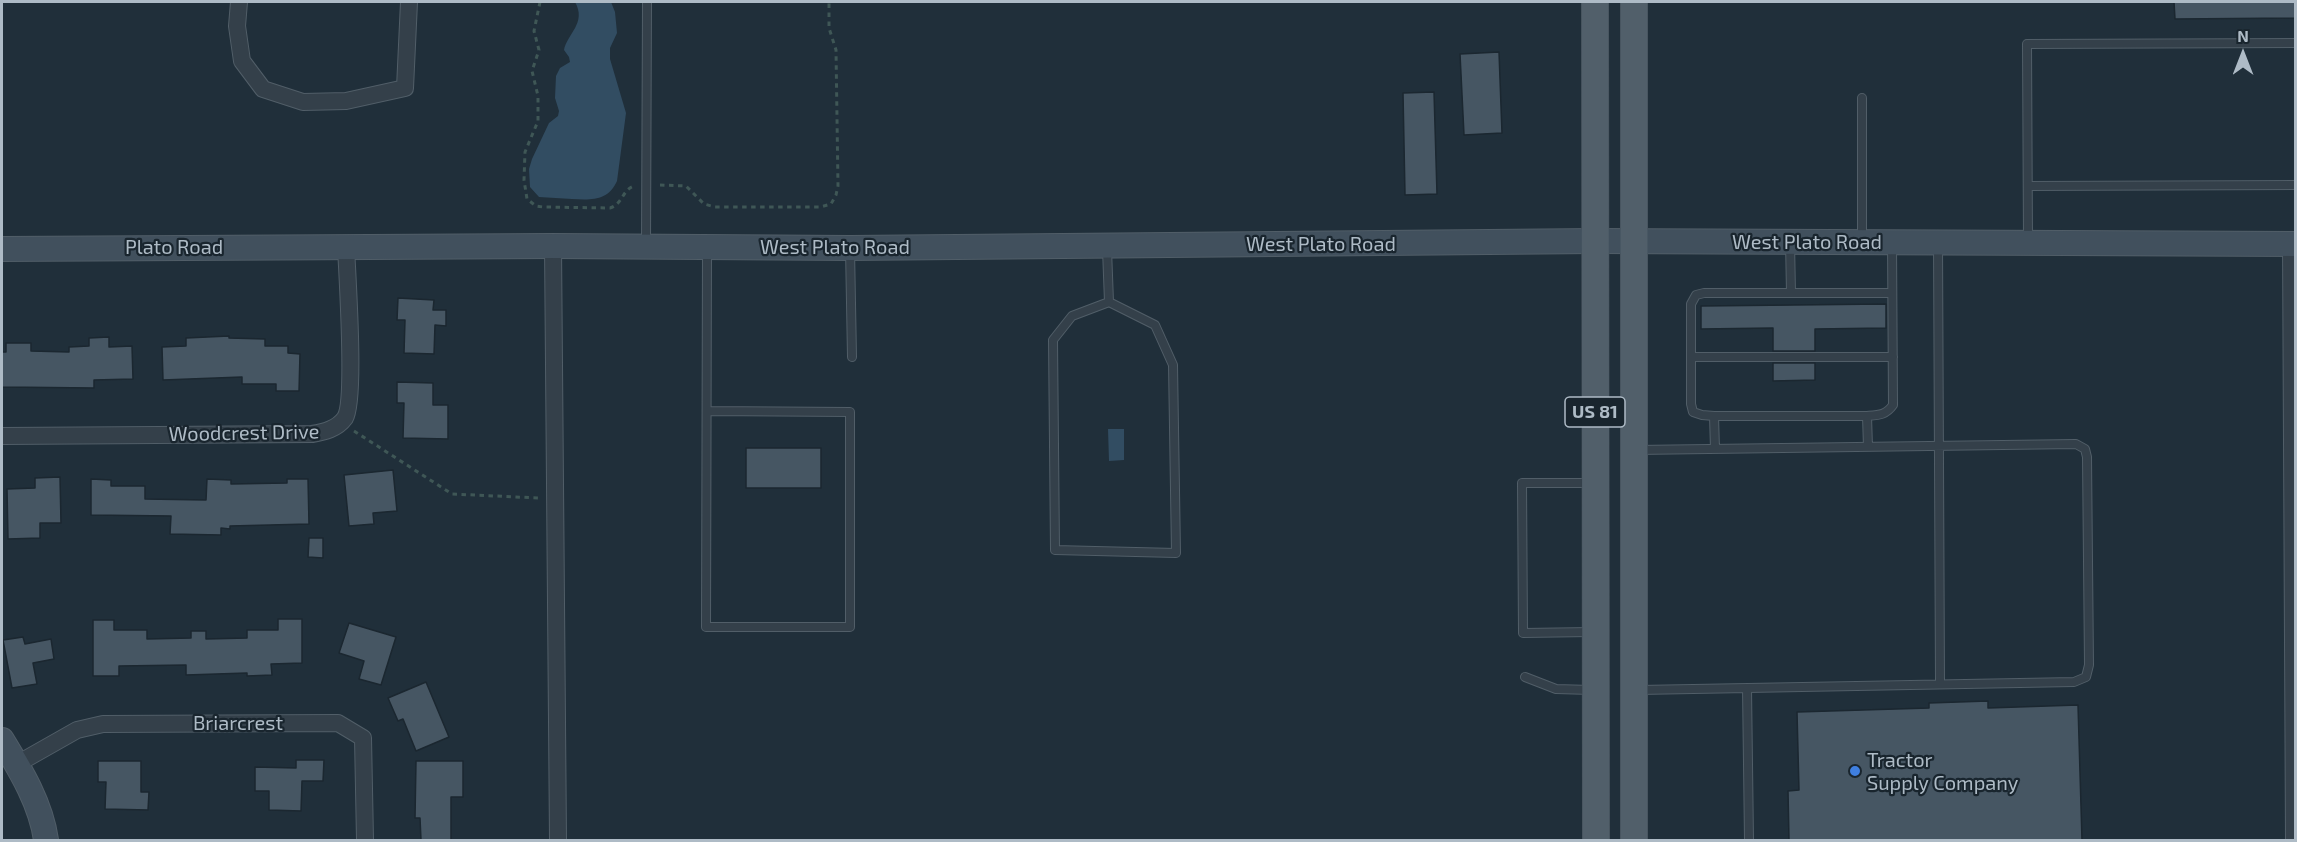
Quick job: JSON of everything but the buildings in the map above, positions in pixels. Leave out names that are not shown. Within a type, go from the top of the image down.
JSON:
[{"type":"main road","name":"US 81","points":[[1595,2],[1596,840]]},
{"type":"main road","name":"US 81","points":[[1634,2],[1636,450],[1634,840]]},
{"type":"main road","points":[[1596,690],[1634,690]]},
{"type":"street","points":[[239,2],[237,26],[242,61],[263,89],[303,102],[346,101],[405,88],[409,2]]},
{"type":"street","name":"West Plato Road","points":[[346,246],[850,248],[1595,241],[2293,244]]},
{"type":"street","points":[[2293,244],[2294,840]]},
{"type":"street","name":"Plato Road","points":[[2,249],[346,246]]},
{"type":"street","name":"Woodcrest Drive","points":[[2,436],[312,434],[329,431],[345,418],[349,404],[350,353],[346,246]]},
{"type":"street","points":[[553,246],[558,840]]},
{"type":"street","name":"Briarcrest","points":[[17,764],[77,730],[103,724],[338,723],[363,738],[364,840]]},
{"type":"street","points":[[2,740],[35,801],[46,840]]},
{"type":"lane","points":[[646,246],[647,2]]},
{"type":"lane","points":[[2028,243],[2027,44],[2295,43]]},
{"type":"lane","points":[[1862,98],[1862,242]]},
{"type":"lane","points":[[2028,186],[2295,185]]},
{"type":"lane","points":[[1790,242],[1791,293]]},
{"type":"lane","points":[[1892,243],[1893,405],[1884,414],[1714,416],[1693,412],[1691,404],[1691,304],[1696,295],[1704,293],[1892,293]]},
{"type":"lane","points":[[1938,243],[1941,684]]},
{"type":"lane","points":[[1107,245],[1109,302]]},
{"type":"lane","points":[[707,246],[706,627],[850,627],[850,412],[707,411]]},
{"type":"lane","points":[[850,248],[852,357]]},
{"type":"lane","points":[[1109,302],[1155,325],[1173,365],[1176,553],[1055,550],[1053,340],[1072,316],[1109,302]]},
{"type":"lane","points":[[1691,357],[1893,357]]},
{"type":"lane","points":[[1714,416],[1715,449]]},
{"type":"lane","points":[[1867,416],[1868,447]]},
{"type":"lane","points":[[1634,690],[2074,682],[2086,677],[2089,665],[2087,457],[2085,449],[2076,444],[1636,450]]},
{"type":"lane","points":[[1595,483],[1522,483],[1522,495],[1523,633],[1596,632]]},
{"type":"lane","points":[[1525,676],[1556,689],[1596,690]]},
{"type":"lane","points":[[1747,688],[1749,840]]},
{"type":"path","points":[[540,2],[534,31],[539,50],[532,71],[538,96],[538,121],[527,144],[524,160],[527,199],[536,206],[543,207],[610,208],[616,206],[627,189],[634,186]]},
{"type":"path","points":[[658,185],[686,186],[704,204],[716,207],[820,207],[831,204],[837,195],[838,186],[836,50],[830,28],[829,2]]},
{"type":"path","points":[[339,422],[452,494],[554,498]]},
{"type":"water","points":[[575,2],[611,2],[615,12],[617,33],[610,48],[610,59],[626,113],[617,181],[609,192],[599,198],[539,197],[530,187],[529,169],[549,123],[558,116],[559,111],[555,98],[556,76],[560,68],[570,62],[564,50],[578,22],[578,9]]},
{"type":"water","points":[[1108,429],[1124,429],[1124,460],[1109,461]]},
{"type":"place","name":"Tractor Supply Company","points":[[1855,771]]}]
